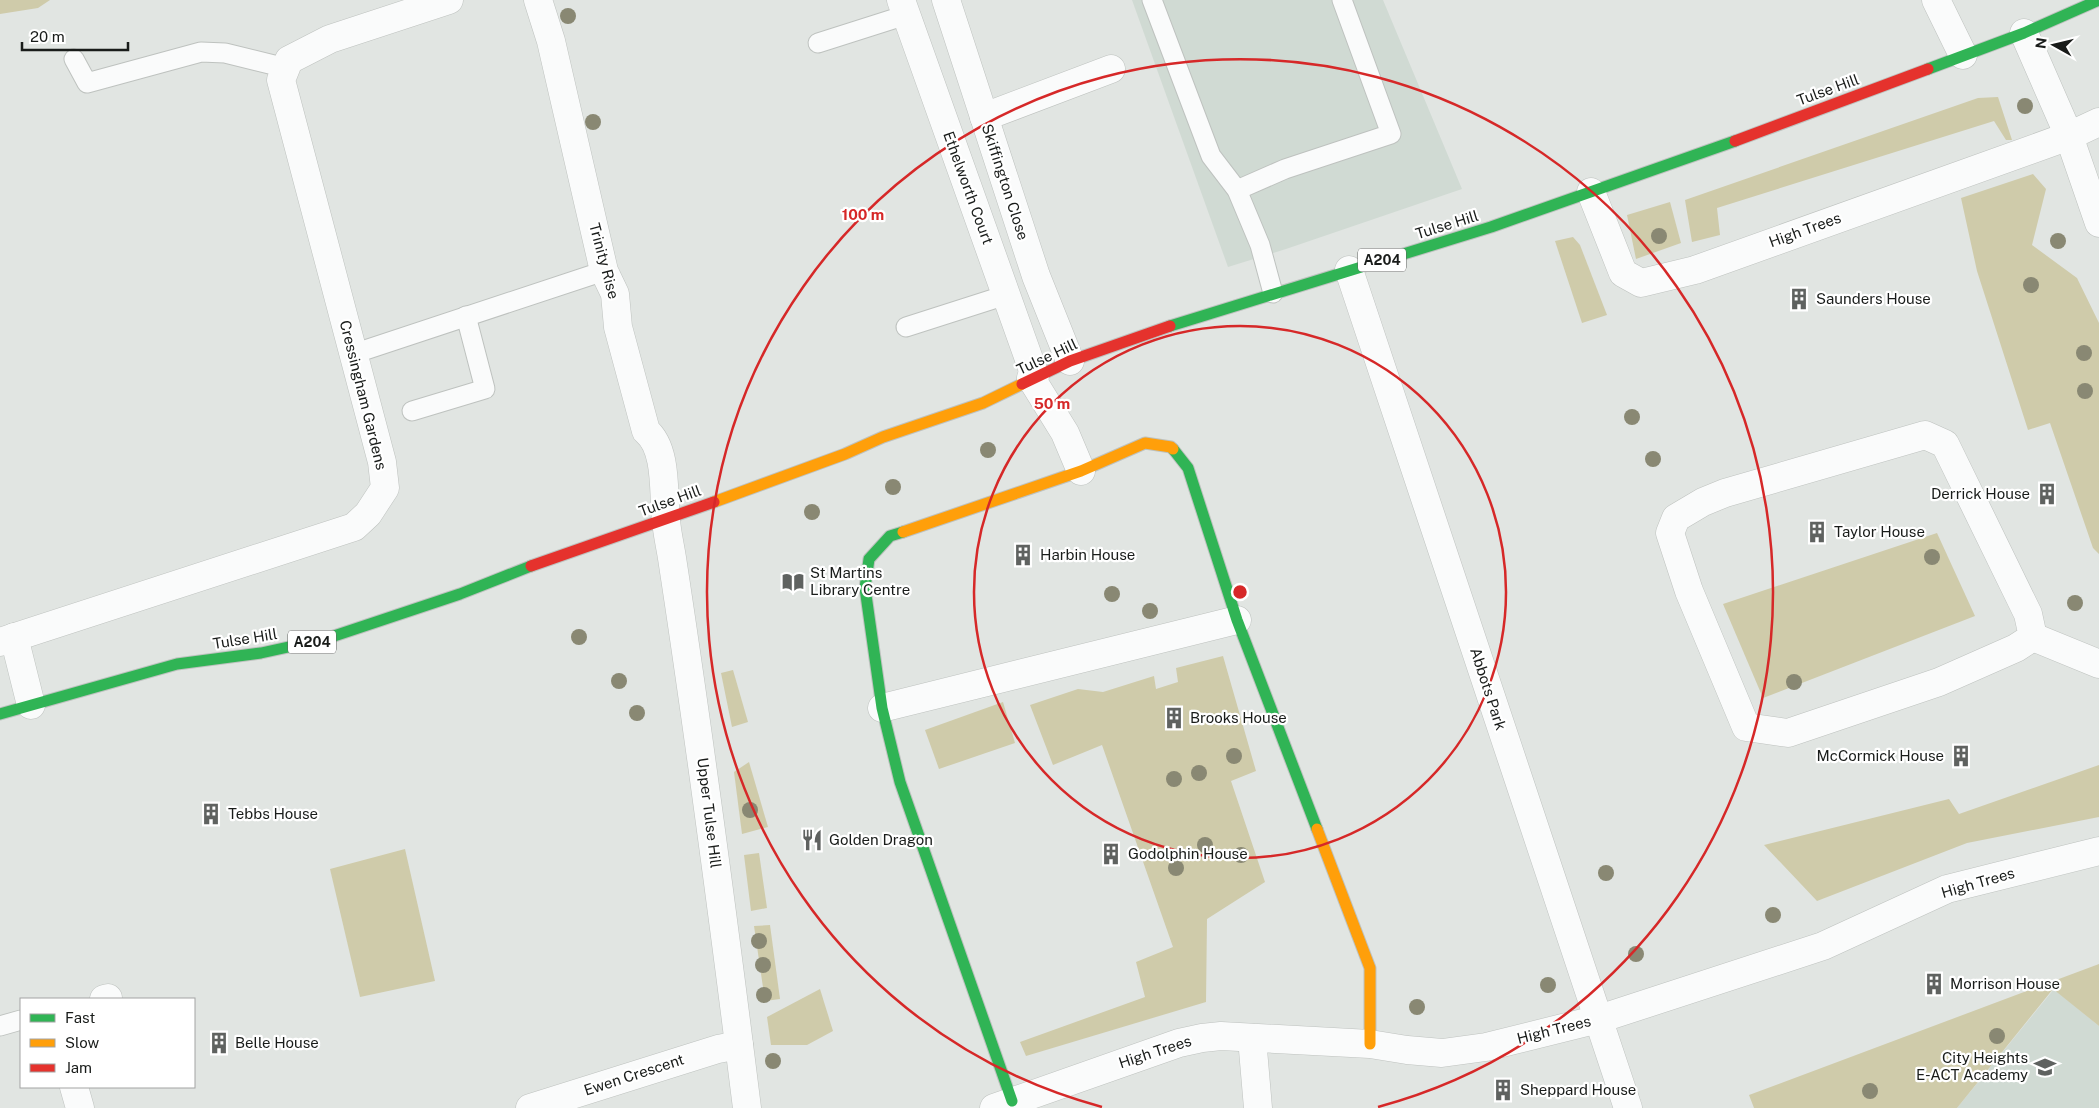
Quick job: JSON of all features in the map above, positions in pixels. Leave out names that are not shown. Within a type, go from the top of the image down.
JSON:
[{"type":"main road","name":"Tulse Hill","points":[[0,714],[177,664],[261,653],[325,640],[460,594],[567,552],[666,519],[845,454],[883,437],[983,403],[1016,388],[1033,377],[1070,361],[1152,331],[1492,227],[1680,161],[2024,33],[2099,0]]},
{"type":"main road","points":[[1003,1105],[905,796],[882,708],[865,588],[869,559],[890,536],[1081,471],[1145,443],[1171,447],[1188,468],[1237,620],[1370,968],[1370,1044]]},
{"type":"street","points":[[286,68],[289,60],[330,39],[448,0]]},
{"type":"street","name":"Trinity Rise","points":[[538,0],[552,41],[604,271],[615,294],[618,327],[646,431],[653,437],[665,475],[666,519]]},
{"type":"street","name":"Skiffington Close","points":[[946,0],[1036,276],[1070,361]]},
{"type":"street","points":[[1936,0],[1963,55]]},
{"type":"street","name":"Ethelworth Court","points":[[904,8],[1006,295],[1033,377],[1065,433],[1081,471]]},
{"type":"street","points":[[2024,33],[2069,136],[2099,223]]},
{"type":"street","name":"Cressingham Gardens","points":[[7,640],[354,527],[368,514],[384,488],[382,462],[281,80],[286,68]]},
{"type":"street","points":[[984,118],[1111,69]]},
{"type":"street","name":"High Trees","points":[[1591,192],[1623,273],[1641,283],[1695,270],[2069,136],[2099,122]]},
{"type":"street","name":"Abbots Park","points":[[1350,270],[1585,984],[1599,1019],[1628,1108]]},
{"type":"street","points":[[1925,435],[1945,444],[2028,614],[2033,638],[2016,648],[1939,682],[1788,733],[1746,727],[1689,591],[1670,533],[1676,518],[1703,502],[1724,493],[1925,435]]},
{"type":"street","name":"Upper Tulse Hill","points":[[666,519],[691,696],[704,765],[747,1108]]},
{"type":"street","points":[[882,708],[1237,620]]},
{"type":"street","points":[[2033,638],[2099,664]]},
{"type":"street","points":[[7,640],[31,705]]},
{"type":"street","name":"High Trees","points":[[1003,1105],[1179,1043],[1202,1038],[1221,1036],[1370,1044],[1442,1053],[1486,1047],[1599,1019],[1822,946],[1947,889],[2099,851]]},
{"type":"street","points":[[1252,1038],[1258,1108]]},
{"type":"street","name":"Ewen Crescent","points":[[530,1108],[718,1048],[739,1045]]},
{"type":"street","points":[[74,1088],[80,1108]]},
{"type":"lane","points":[[1152,0],[1210,156],[1237,190],[1260,245],[1273,294]]},
{"type":"lane","points":[[1237,190],[1285,169],[1391,134],[1342,0]]},
{"type":"lane","points":[[818,43],[904,8]]},
{"type":"lane","points":[[74,59],[86,83],[201,52],[225,54],[286,68]]},
{"type":"lane","points":[[353,354],[604,271]]},
{"type":"lane","points":[[906,326],[1006,295]]},
{"type":"lane","points":[[412,411],[485,389],[466,316]]},
{"type":"lane","points":[[0,1026],[20,1020]]},
{"type":"shaded area","points":[[0,0],[50,0],[38,8],[0,14]]},
{"type":"shaded area","points":[[1132,0],[1383,0],[1462,189],[1228,267]]},
{"type":"shaded area","points":[[1998,97],[2012,140],[2006,140],[1994,121],[1717,208],[1720,235],[1692,242],[1685,200],[1978,98]]},
{"type":"shaded area","points":[[2033,174],[2046,189],[2032,245],[2077,278],[2099,323],[2099,554],[2093,548],[2050,423],[2028,430],[1977,271],[1961,198]]},
{"type":"shaded area","points":[[1670,202],[1681,243],[1636,259],[1627,215]]},
{"type":"shaded area","points":[[1573,237],[1580,245],[1607,315],[1582,323],[1555,241]]},
{"type":"shaded area","points":[[1937,533],[1975,616],[1763,698],[1723,604]]},
{"type":"shaded area","points":[[1223,656],[1256,771],[1231,781],[1265,882],[1207,919],[1206,1002],[1026,1056],[1020,1042],[1145,997],[1136,962],[1173,947],[1102,745],[1053,765],[1030,705],[1078,689],[1103,692],[1154,676],[1156,689],[1178,682],[1176,668]]},
{"type":"shaded area","points":[[733,670],[748,722],[732,727],[721,673]]},
{"type":"shaded area","points":[[1003,702],[1015,743],[939,769],[925,730]]},
{"type":"shaded area","points":[[749,762],[768,827],[742,834],[734,772]]},
{"type":"shaded area","points":[[2099,765],[2099,817],[1967,843],[1817,901],[1764,845],[1949,799],[1959,814]]},
{"type":"shaded area","points":[[405,849],[435,981],[360,997],[330,869]]},
{"type":"shaded area","points":[[759,853],[767,908],[751,911],[744,855]]},
{"type":"shaded area","points":[[770,925],[780,999],[765,1001],[754,926]]},
{"type":"shaded area","points":[[2099,964],[2099,1026],[2053,989],[1957,1108],[1754,1108],[1749,1095]]},
{"type":"shaded area","points":[[820,989],[833,1031],[807,1045],[771,1045],[767,1017]]},
{"type":"shaded area","name":"City Heights E-ACT Academy","points":[[2054,989],[2099,1026],[2099,1108],[1957,1108]]},
{"type":"traffic: fast","points":[[1928,69],[2024,33],[2099,0]]},
{"type":"traffic: fast","points":[[1170,326],[1491,227],[1735,141]]},
{"type":"traffic: fast","points":[[1173,449],[1188,468],[1237,620],[1317,829]]},
{"type":"traffic: fast","points":[[903,532],[890,536],[869,559],[865,588],[882,708],[900,782],[1012,1101]]},
{"type":"traffic: fast","points":[[0,714],[177,664],[261,653],[325,639],[460,594],[531,566]]},
{"type":"traffic: slow","points":[[714,502],[845,454],[883,437],[983,403],[1022,384]]},
{"type":"traffic: slow","points":[[903,532],[1081,471],[1145,443],[1171,447],[1173,449]]},
{"type":"traffic: slow","points":[[1317,829],[1370,968],[1370,1044]]},
{"type":"traffic: jam","points":[[1735,141],[1928,69]]},
{"type":"traffic: jam","points":[[1022,384],[1070,361],[1170,326]]},
{"type":"traffic: jam","points":[[531,566],[714,502]]},
{"type":"place","name":"Saunders House","points":[[1799,299]]},
{"type":"place","name":"Derrick House","points":[[2047,494]]},
{"type":"place","name":"Taylor House","points":[[1817,532]]},
{"type":"place","name":"Harbin House","points":[[1023,555]]},
{"type":"place","name":"St Martins Library Centre","points":[[793,582]]},
{"type":"place","name":"Brooks House","points":[[1174,718]]},
{"type":"place","name":"McCormick House","points":[[1961,756]]},
{"type":"place","name":"Tebbs House","points":[[211,814]]},
{"type":"place","name":"Golden Dragon","points":[[812,840]]},
{"type":"place","name":"Godolphin House","points":[[1111,854]]},
{"type":"place","name":"Morrison House","points":[[1934,984]]},
{"type":"place","name":"Belle House","points":[[219,1043]]},
{"type":"place","name":"City Heights E-ACT Academy","points":[[2045,1067]]},
{"type":"place","name":"Sheppard House","points":[[1503,1090]]}]
